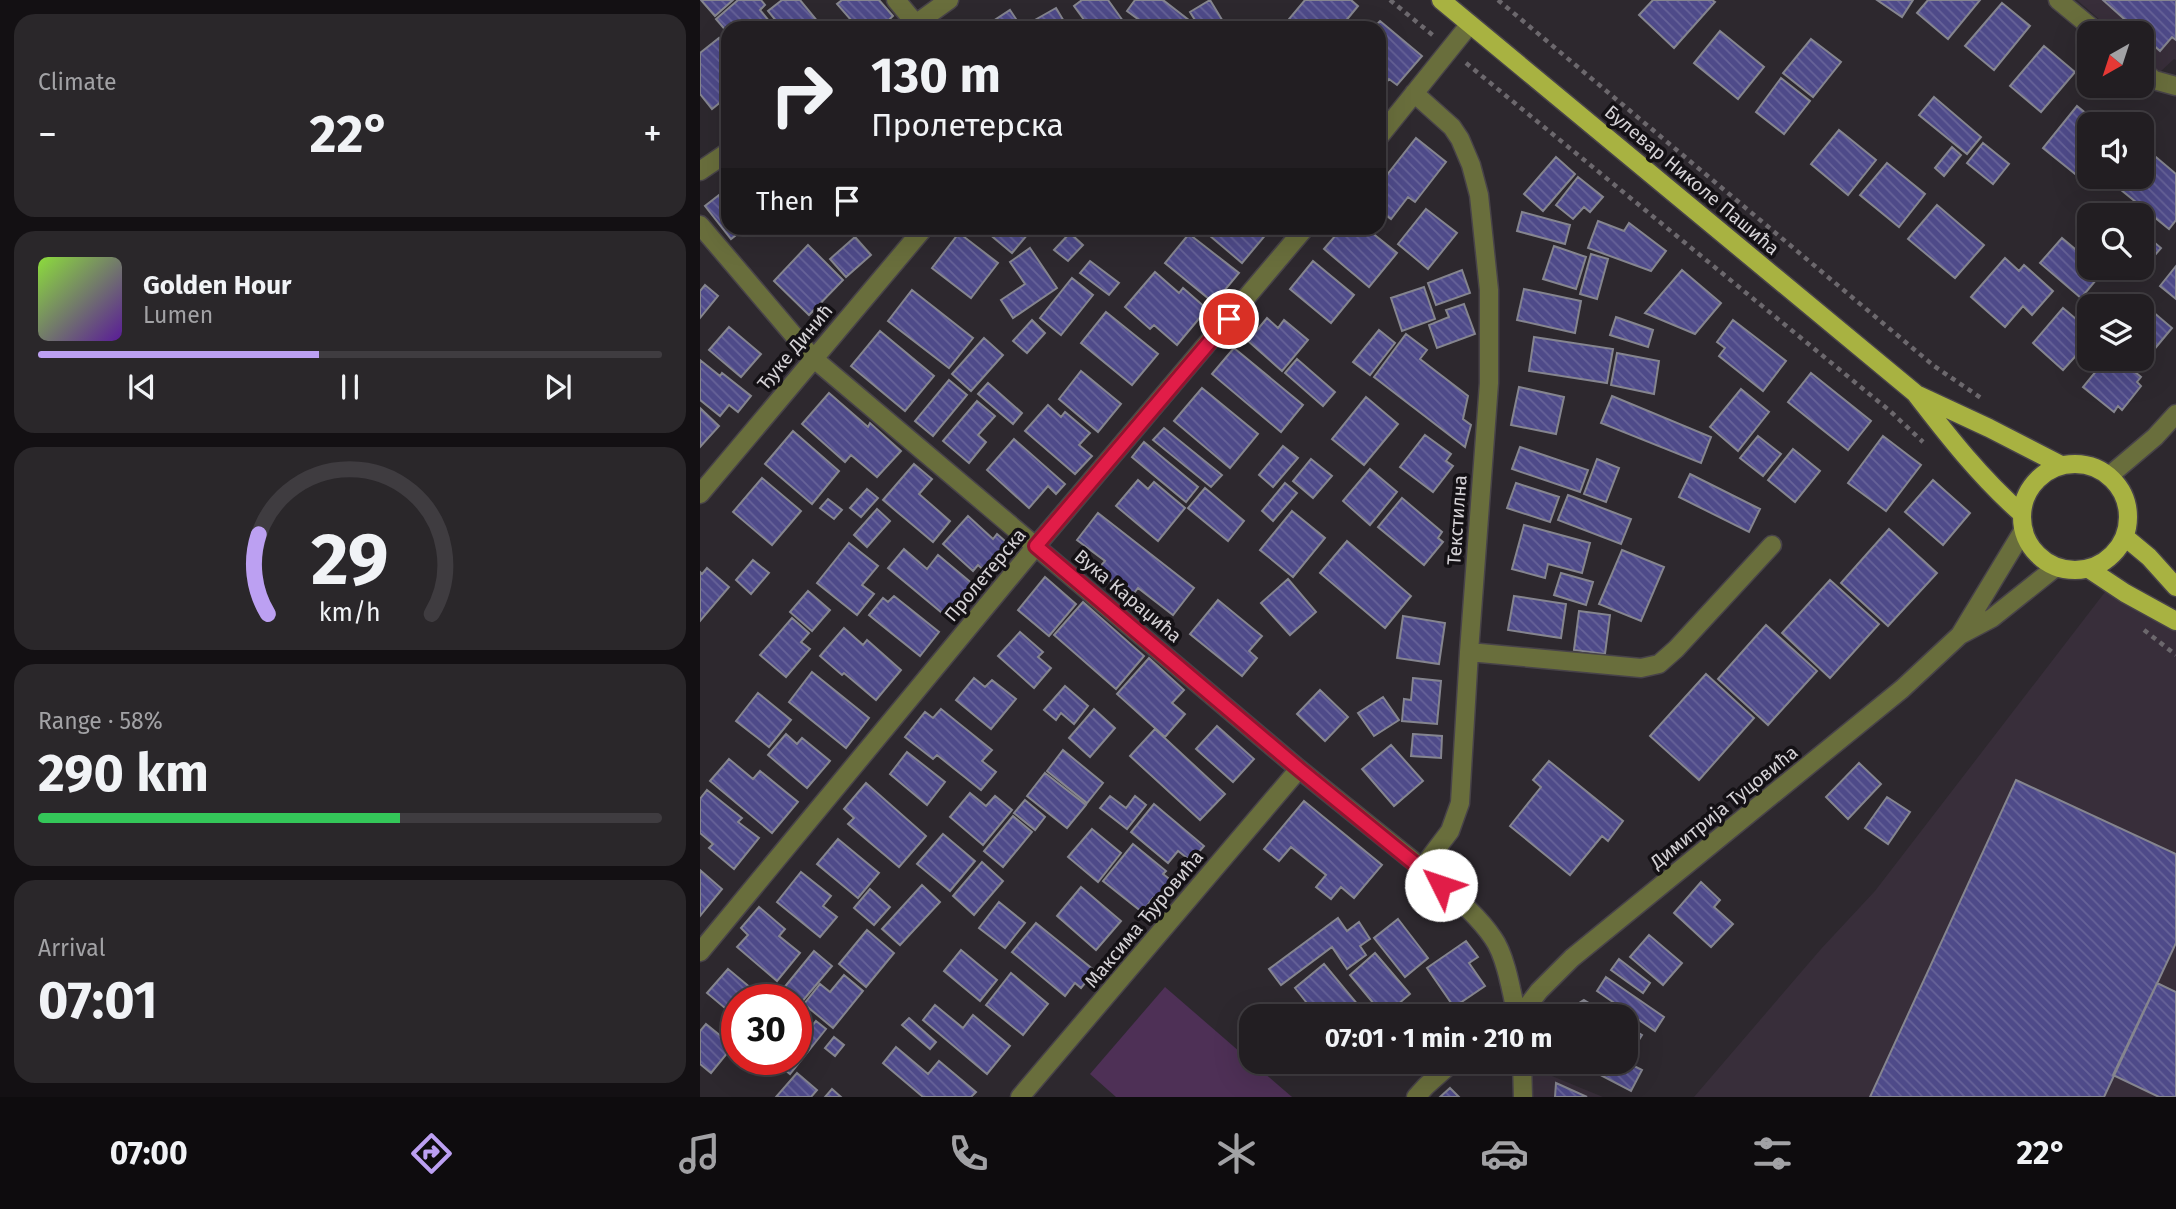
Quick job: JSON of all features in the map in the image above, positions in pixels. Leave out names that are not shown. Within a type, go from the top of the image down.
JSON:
[{"type":"main road","name":"Булевар Николе Пашића","points":[[1441,0],[1915,393],[2023,523],[2031,546],[2042,558],[2056,567]]},
{"type":"main road","name":"Булевар Николе Пашића","points":[[1915,393],[2061,465],[2078,463],[2095,467],[2109,476]]},
{"type":"main road","points":[[2023,523],[2025,498],[2033,484],[2046,472],[2061,465]]},
{"type":"main road","points":[[2056,567],[2089,569],[2104,562],[2116,551],[2125,537],[2129,520],[2127,504],[2120,488],[2109,476]]},
{"type":"main road","points":[[2125,537],[2149,556],[2176,587]]},
{"type":"main road","points":[[2089,569],[2125,593],[2176,621]]},
{"type":"street","points":[[896,0],[910,21]]},
{"type":"street","points":[[920,21],[949,0]]},
{"type":"street","points":[[2058,0],[2083,21]]},
{"type":"street","points":[[1386,127],[1470,23]]},
{"type":"street","points":[[2154,80],[2176,86]]},
{"type":"street","name":"Текстилна","points":[[1414,93],[1452,127],[1471,165],[1479,195],[1489,290],[1489,383],[1461,803],[1450,831],[1422,868]]},
{"type":"street","points":[[700,171],[721,157]]},
{"type":"street","name":"Вука Караџића","points":[[700,225],[813,358],[1299,769],[1422,868]]},
{"type":"street","name":"Ђуке Динић","points":[[700,494],[917,235]]},
{"type":"street","name":"Пролетерска","points":[[700,952],[1036,546],[1299,235]]},
{"type":"street","points":[[2109,476],[2155,437],[2176,414]]},
{"type":"street","name":"Димитрија Туцовића","points":[[1960,635],[2023,523]]},
{"type":"street","points":[[1469,652],[1641,668],[1658,664],[1676,649],[1772,545]]},
{"type":"street","name":"Димитрија Туцовића","points":[[1528,1004],[1572,958],[1902,689],[1960,635],[1992,618],[2056,567]]},
{"type":"street","name":"Максима Ђуровића","points":[[1020,1097],[1299,769]]},
{"type":"street","points":[[1422,868],[1478,919],[1495,940],[1515,1004]]},
{"type":"street","points":[[1416,1097],[1440,1074]]},
{"type":"street","points":[[1523,1074],[1524,1097]]},
{"type":"path","points":[[1390,0],[1879,402],[1927,445]]},
{"type":"path","points":[[1498,0],[1934,366],[1991,404]]},
{"type":"path","points":[[2140,627],[2176,655]]},
{"type":"shaded area","points":[[2077,0],[2176,0],[2176,60],[2160,72],[2154,67],[2154,21],[2101,21]]},
{"type":"shaded area","points":[[2115,579],[2176,620],[2176,1097],[1694,1097],[1821,949],[1875,891]]},
{"type":"shaded area","points":[[1165,987],[1239,1051],[1239,1074],[1265,1074],[1292,1097],[1116,1097],[1090,1074]]},
{"type":"shaded area","points":[[1523,1074],[1547,1074],[1603,1097],[1523,1097]]},
{"type":"building","points":[[701,0],[733,0],[715,16]]},
{"type":"building","points":[[738,0],[761,0],[765,5],[760,10],[769,21],[721,21],[721,25],[716,19]]},
{"type":"building","points":[[782,0],[800,0],[817,21],[776,21],[768,11]]},
{"type":"building","points":[[842,0],[879,0],[893,16],[888,21],[852,21],[837,4]]},
{"type":"building","points":[[1082,0],[1108,0],[1123,21],[1085,21],[1074,6]]},
{"type":"building","points":[[1135,0],[1163,0],[1190,21],[1141,21],[1127,11]]},
{"type":"building","points":[[1210,0],[1223,21],[1196,21],[1190,12]]},
{"type":"building","points":[[1305,0],[1351,0],[1358,6],[1346,21],[1289,19]]},
{"type":"building","points":[[1653,0],[1715,2],[1674,48],[1639,15]]},
{"type":"building","points":[[1877,0],[1913,0],[1902,17]]},
{"type":"building","points":[[1928,0],[1980,0],[1948,39],[1917,13]]},
{"type":"building","points":[[2103,0],[2176,0],[2176,40],[2172,37],[2160,51],[2154,46],[2154,21],[2126,21]]},
{"type":"building","points":[[2002,3],[2030,26],[1994,70],[1965,46]]},
{"type":"building","points":[[1056,8],[1064,21],[1033,21]]},
{"type":"building","points":[[1010,10],[1017,21],[993,21]]},
{"type":"building","points":[[1386,26],[1422,56],[1397,85],[1389,79],[1386,83]]},
{"type":"building","points":[[1720,31],[1764,67],[1738,99],[1694,63]]},
{"type":"building","points":[[719,38],[721,41],[721,102],[712,109],[700,94],[700,53]]},
{"type":"building","points":[[1811,39],[1841,62],[1813,97],[1783,73]]},
{"type":"building","points":[[2044,46],[2075,72],[2041,112],[2010,86]]},
{"type":"building","points":[[1781,78],[1810,101],[1784,134],[1756,112]]},
{"type":"building","points":[[1934,97],[1981,137],[1967,154],[1919,115]]},
{"type":"building","points":[[2077,106],[2084,112],[2077,112],[2077,175],[2043,148]]},
{"type":"building","points":[[1839,130],[1876,160],[1848,195],[1811,164]]},
{"type":"building","points":[[1416,138],[1446,162],[1415,202],[1408,197],[1391,219],[1386,215],[1386,176]]},
{"type":"building","points":[[1983,143],[2009,164],[1993,184],[1967,163]]},
{"type":"building","points":[[1952,147],[1961,155],[1944,176],[1935,168]]},
{"type":"building","points":[[2154,155],[2176,174],[2176,220],[2169,229],[2154,217],[2154,203],[2137,203],[2120,189],[2154,189]]},
{"type":"building","points":[[1556,157],[1575,174],[1543,211],[1524,194]]},
{"type":"building","points":[[1887,163],[1925,194],[1899,227],[1860,195]]},
{"type":"building","points":[[1578,177],[1603,197],[1590,212],[1584,207],[1573,219],[1556,205]]},
{"type":"building","points":[[721,193],[721,226],[705,206]]},
{"type":"building","points":[[1937,205],[1984,245],[1955,278],[1908,239]]},
{"type":"building","points":[[1426,209],[1457,233],[1428,269],[1398,244]]},
{"type":"building","points":[[1522,212],[1570,225],[1565,244],[1517,231]]},
{"type":"building","points":[[1598,221],[1624,231],[1629,223],[1666,251],[1651,271],[1588,248]]},
{"type":"building","points":[[957,235],[962,235],[998,263],[971,298],[932,268]]},
{"type":"building","points":[[990,235],[1027,235],[1012,253]]},
{"type":"building","points":[[1068,235],[1072,235],[1083,245],[1068,261],[1054,250]]},
{"type":"building","points":[[1190,235],[1239,273],[1214,303],[1165,263]]},
{"type":"building","points":[[1209,235],[1265,235],[1242,263]]},
{"type":"building","points":[[1336,235],[1375,235],[1397,253],[1369,287],[1324,249]]},
{"type":"building","points":[[855,237],[871,255],[846,277],[830,259]]},
{"type":"building","points":[[2062,238],[2077,251],[2077,280],[2096,280],[2084,294],[2077,295],[2040,263]]},
{"type":"building","points":[[2154,242],[2161,248],[2154,256]]},
{"type":"building","points":[[808,245],[843,280],[809,315],[774,281]]},
{"type":"building","points":[[1554,246],[1586,257],[1576,289],[1543,279]]},
{"type":"building","points":[[1030,248],[1057,288],[1013,318],[1001,300],[1025,284],[1010,262]]},
{"type":"building","points":[[1591,254],[1608,259],[1597,299],[1580,294]]},
{"type":"building","points":[[2005,258],[2019,271],[2024,265],[2053,291],[2032,315],[2023,306],[2005,327],[1971,297]]},
{"type":"building","points":[[1090,261],[1119,283],[1109,295],[1080,273]]},
{"type":"building","points":[[1313,261],[1354,295],[1331,323],[1290,289]]},
{"type":"building","points":[[2176,266],[2176,299],[2160,286]]},
{"type":"building","points":[[1462,270],[1470,293],[1436,305],[1428,283]]},
{"type":"building","points":[[1682,270],[1721,303],[1695,334],[1645,313]]},
{"type":"building","points":[[1155,272],[1179,293],[1183,288],[1207,309],[1177,345],[1154,325],[1150,329],[1125,307]]},
{"type":"building","points":[[1072,278],[1093,295],[1061,335],[1040,318]]},
{"type":"building","points":[[705,285],[718,296],[700,318],[700,291]]},
{"type":"building","points":[[1424,287],[1435,319],[1402,331],[1391,298]]},
{"type":"building","points":[[1524,289],[1581,301],[1575,333],[1517,320]]},
{"type":"building","points":[[912,290],[973,338],[949,368],[888,321]]},
{"type":"building","points":[[1464,304],[1475,334],[1437,348],[1429,325],[1449,317],[1446,310]]},
{"type":"building","points":[[2063,308],[2077,320],[2077,354],[2063,370],[2033,343]]},
{"type":"building","points":[[1106,312],[1158,354],[1132,385],[1081,343]]},
{"type":"building","points":[[2154,313],[2172,328],[2154,350]]},
{"type":"building","points":[[1616,317],[1653,330],[1648,347],[1610,335]]},
{"type":"building","points":[[1267,318],[1278,328],[1284,320],[1308,340],[1282,371],[1248,341]]},
{"type":"building","points":[[1032,320],[1045,333],[1027,353],[1013,341]]},
{"type":"building","points":[[1733,320],[1786,361],[1763,391],[1719,356],[1725,348],[1717,342]]},
{"type":"building","points":[[729,327],[761,354],[741,377],[709,350]]},
{"type":"building","points":[[1379,330],[1395,343],[1370,375],[1353,362]]},
{"type":"building","points":[[880,331],[934,376],[905,411],[851,366]]},
{"type":"building","points":[[1406,334],[1427,350],[1420,359],[1468,396],[1463,419],[1471,425],[1465,447],[1374,377]]},
{"type":"building","points":[[1534,337],[1613,349],[1607,383],[1529,371]]},
{"type":"building","points":[[984,338],[1003,355],[971,391],[952,374]]},
{"type":"building","points":[[1234,348],[1303,405],[1281,432],[1212,374]]},
{"type":"building","points":[[1617,353],[1659,361],[1654,394],[1611,385]]},
{"type":"building","points":[[1297,359],[1335,392],[1323,406],[1285,373]]},
{"type":"building","points":[[700,360],[751,396],[738,412],[729,405],[720,416],[700,400]]},
{"type":"building","points":[[1081,371],[1121,404],[1098,432],[1059,399]]},
{"type":"building","points":[[2096,371],[2134,371],[2141,377],[2137,382],[2141,386],[2122,410],[2118,406],[2114,412],[2083,387]]},
{"type":"building","points":[[1811,373],[1871,421],[1848,450],[1788,402]]},
{"type":"building","points":[[949,380],[967,395],[933,436],[915,421]]},
{"type":"building","points":[[988,383],[1022,413],[1013,424],[978,394]]},
{"type":"building","points":[[1519,387],[1564,397],[1556,434],[1511,425]]},
{"type":"building","points":[[1202,388],[1258,434],[1230,468],[1174,421]]},
{"type":"building","points":[[1741,389],[1769,412],[1738,451],[1710,427]]},
{"type":"building","points":[[829,393],[868,427],[870,423],[901,451],[877,477],[851,455],[845,462],[802,424]]},
{"type":"building","points":[[1612,396],[1711,437],[1701,463],[1601,423]]},
{"type":"building","points":[[1366,397],[1398,424],[1364,465],[1332,439]]},
{"type":"building","points":[[977,401],[995,416],[978,435],[986,442],[969,463],[943,441]]},
{"type":"building","points":[[1048,405],[1061,417],[1065,412],[1090,433],[1079,445],[1092,456],[1075,474],[1025,431]]},
{"type":"building","points":[[700,408],[719,426],[700,447]]},
{"type":"building","points":[[1164,428],[1222,475],[1211,487],[1153,440]]},
{"type":"building","points":[[793,431],[839,471],[812,504],[765,464]]},
{"type":"building","points":[[1425,435],[1451,454],[1446,461],[1453,466],[1433,492],[1400,467]]},
{"type":"building","points":[[1758,436],[1781,454],[1763,476],[1740,458]]},
{"type":"building","points":[[1883,436],[1921,465],[1886,511],[1848,483]]},
{"type":"building","points":[[1014,439],[1065,484],[1056,494],[1048,486],[1029,508],[987,470]]},
{"type":"building","points":[[1144,442],[1198,487],[1186,502],[1132,457]]},
{"type":"building","points":[[1283,446],[1298,458],[1273,487],[1259,475]]},
{"type":"building","points":[[1520,447],[1588,470],[1580,492],[1512,469]]},
{"type":"building","points":[[1793,449],[1820,471],[1795,502],[1768,480]]},
{"type":"building","points":[[1311,459],[1332,476],[1313,498],[1293,481]]},
{"type":"building","points":[[1597,459],[1619,468],[1606,502],[1584,494]]},
{"type":"building","points":[[914,464],[932,479],[919,494],[950,521],[933,542],[883,500]]},
{"type":"building","points":[[1370,469],[1397,492],[1370,525],[1343,501]]},
{"type":"building","points":[[1690,474],[1760,509],[1749,532],[1679,497]]},
{"type":"building","points":[[762,478],[801,511],[772,545],[733,512]]},
{"type":"building","points":[[1138,480],[1148,489],[1154,482],[1185,508],[1158,541],[1116,506]]},
{"type":"building","points":[[1933,480],[1970,513],[1943,545],[1905,512]]},
{"type":"building","points":[[1285,483],[1297,493],[1273,521],[1262,511]]},
{"type":"building","points":[[1516,483],[1559,497],[1550,522],[1507,508]]},
{"type":"building","points":[[1205,488],[1244,521],[1228,541],[1188,508]]},
{"type":"building","points":[[867,489],[878,498],[861,517],[850,508]]},
{"type":"building","points":[[1568,495],[1631,519],[1621,544],[1558,520]]},
{"type":"building","points":[[1402,498],[1442,532],[1438,538],[1443,542],[1424,565],[1378,527]]},
{"type":"building","points":[[828,499],[842,510],[834,519],[820,508]]},
{"type":"building","points":[[877,509],[890,521],[867,547],[854,535]]},
{"type":"building","points":[[1292,511],[1325,538],[1293,577],[1260,550]]},
{"type":"building","points":[[1098,513],[1194,588],[1173,615],[1138,588],[1131,597],[1097,570],[1105,561],[1077,540]]},
{"type":"building","points":[[968,516],[993,539],[997,534],[1013,548],[989,575],[978,565],[973,571],[943,544]]},
{"type":"building","points":[[1524,525],[1590,543],[1582,573],[1548,564],[1545,578],[1512,569]]},
{"type":"building","points":[[1889,529],[1937,573],[1888,626],[1841,583]]},
{"type":"building","points":[[1347,541],[1411,596],[1385,628],[1320,573]]},
{"type":"building","points":[[849,543],[878,566],[862,585],[874,594],[857,615],[817,583]]},
{"type":"building","points":[[904,549],[927,569],[938,555],[974,585],[947,617],[888,568]]},
{"type":"building","points":[[1622,550],[1664,567],[1641,621],[1599,604]]},
{"type":"building","points":[[753,560],[769,573],[751,594],[736,580]]},
{"type":"building","points":[[707,568],[729,587],[700,621],[700,572],[702,574]]},
{"type":"building","points":[[1561,573],[1593,582],[1586,605],[1554,595]]},
{"type":"building","points":[[1045,577],[1076,604],[1049,636],[1018,610]]},
{"type":"building","points":[[1288,579],[1316,612],[1290,635],[1261,603]]},
{"type":"building","points":[[1830,580],[1879,624],[1830,678],[1782,633]]},
{"type":"building","points":[[808,591],[830,610],[812,631],[790,612]]},
{"type":"building","points":[[894,596],[939,632],[920,656],[869,615],[883,598],[888,602]]},
{"type":"building","points":[[1514,596],[1566,604],[1561,638],[1508,630]]},
{"type":"building","points":[[1218,600],[1262,636],[1249,651],[1257,658],[1242,676],[1190,634]]},
{"type":"building","points":[[1083,602],[1144,656],[1116,689],[1054,635]]},
{"type":"building","points":[[1579,611],[1610,615],[1605,654],[1574,650]]},
{"type":"building","points":[[1403,616],[1445,623],[1439,664],[1397,658]]},
{"type":"building","points":[[792,618],[809,633],[801,642],[810,649],[786,677],[760,655]]},
{"type":"building","points":[[1766,625],[1817,671],[1768,725],[1718,679]]},
{"type":"building","points":[[844,628],[863,645],[867,640],[901,670],[876,700],[820,656]]},
{"type":"building","points":[[1020,632],[1043,652],[1038,657],[1051,668],[1034,688],[998,656]]},
{"type":"building","points":[[1149,658],[1184,690],[1172,703],[1185,714],[1165,737],[1117,694]]},
{"type":"building","points":[[812,672],[869,718],[846,748],[789,702]]},
{"type":"building","points":[[1706,674],[1754,718],[1699,780],[1650,736]]},
{"type":"building","points":[[974,678],[985,687],[992,680],[1016,699],[991,729],[956,700]]},
{"type":"building","points":[[1413,678],[1441,681],[1437,724],[1402,721],[1404,699],[1411,700]]},
{"type":"building","points":[[1065,686],[1088,706],[1074,724],[1061,713],[1056,720],[1044,710]]},
{"type":"building","points":[[1320,690],[1348,717],[1325,741],[1297,714]]},
{"type":"building","points":[[758,693],[791,720],[769,747],[736,721]]},
{"type":"building","points":[[1383,697],[1399,720],[1374,736],[1358,713]]},
{"type":"building","points":[[941,709],[992,750],[982,761],[996,772],[981,790],[937,755],[933,759],[905,737],[925,712],[933,718]]},
{"type":"building","points":[[1094,709],[1115,728],[1090,757],[1069,738]]},
{"type":"building","points":[[1217,726],[1254,759],[1233,782],[1196,749]]},
{"type":"building","points":[[1155,729],[1225,794],[1200,820],[1130,756]]},
{"type":"building","points":[[786,734],[797,744],[802,738],[830,761],[807,788],[768,755]]},
{"type":"building","points":[[1413,734],[1442,736],[1441,758],[1411,756]]},
{"type":"building","points":[[1391,745],[1423,781],[1394,806],[1362,769]]},
{"type":"building","points":[[1063,750],[1103,783],[1087,803],[1047,771]]},
{"type":"building","points":[[907,752],[945,782],[927,805],[890,774]]},
{"type":"building","points":[[729,759],[753,779],[760,771],[798,802],[772,833],[710,781]]},
{"type":"building","points":[[1549,761],[1623,821],[1608,841],[1602,836],[1570,875],[1510,826],[1541,787],[1533,780]]},
{"type":"building","points":[[1859,763],[1881,784],[1848,819],[1826,797]]},
{"type":"building","points":[[1045,773],[1086,805],[1067,828],[1027,796]]},
{"type":"building","points":[[2016,780],[2176,854],[2176,943],[2104,1097],[1870,1097]]},
{"type":"building","points":[[866,783],[926,836],[899,867],[848,824],[854,818],[844,809]]},
{"type":"building","points":[[707,790],[742,818],[738,822],[759,838],[734,869],[709,848],[713,844],[700,833],[700,799]]},
{"type":"building","points":[[970,793],[986,806],[995,796],[1012,810],[983,845],[950,817]]},
{"type":"building","points":[[1110,796],[1126,808],[1135,796],[1146,805],[1127,829],[1100,808]]},
{"type":"building","points":[[1887,797],[1910,812],[1888,844],[1865,828]]},
{"type":"building","points":[[1025,800],[1045,817],[1035,830],[1014,813]]},
{"type":"building","points":[[1304,801],[1382,865],[1354,898],[1341,887],[1331,899],[1316,887],[1326,875],[1291,847],[1279,861],[1264,849]]},
{"type":"building","points":[[1154,804],[1204,846],[1191,861],[1178,851],[1168,863],[1131,832]]},
{"type":"building","points":[[1013,816],[1032,832],[1003,867],[984,851]]},
{"type":"building","points":[[1092,829],[1121,853],[1098,882],[1068,857]]},
{"type":"building","points":[[943,834],[975,861],[950,891],[917,864]]},
{"type":"building","points":[[838,839],[879,873],[858,898],[817,864]]},
{"type":"building","points":[[1133,844],[1166,871],[1163,874],[1173,882],[1157,902],[1153,898],[1142,912],[1103,881]]},
{"type":"building","points":[[982,862],[1003,881],[974,915],[953,896]]},
{"type":"building","points":[[700,870],[722,889],[700,916]]},
{"type":"building","points":[[801,872],[831,896],[823,906],[837,917],[820,937],[777,902]]},
{"type":"building","points":[[1701,882],[1720,900],[1714,907],[1733,924],[1711,947],[1674,913]]},
{"type":"building","points":[[922,885],[940,902],[900,945],[882,929]]},
{"type":"building","points":[[1081,887],[1121,921],[1096,950],[1057,916]]},
{"type":"building","points":[[870,889],[890,907],[874,925],[854,908]]},
{"type":"building","points":[[999,902],[1025,923],[1005,948],[979,928]]},
{"type":"building","points":[[759,907],[785,929],[779,936],[800,953],[777,981],[737,947],[748,935],[741,928]]},
{"type":"building","points":[[1338,918],[1347,931],[1359,922],[1370,939],[1360,946],[1366,955],[1347,969],[1332,947],[1281,985],[1269,969]]},
{"type":"building","points":[[1398,919],[1428,958],[1405,977],[1374,938]]},
{"type":"building","points":[[1036,923],[1095,971],[1081,988],[1075,983],[1065,996],[1012,952]]},
{"type":"building","points":[[867,930],[894,953],[866,987],[839,964]]},
{"type":"building","points":[[1649,935],[1682,963],[1663,985],[1630,957]]},
{"type":"building","points":[[1466,941],[1478,957],[1469,963],[1485,986],[1458,1004],[1452,1004],[1427,968]]},
{"type":"building","points":[[961,950],[997,980],[980,1001],[944,971]]},
{"type":"building","points":[[814,951],[832,966],[812,990],[812,984],[787,984]]},
{"type":"building","points":[[1375,953],[1410,994],[1398,1004],[1374,1004],[1350,975]]},
{"type":"building","points":[[1619,959],[1650,983],[1643,993],[1611,970]]},
{"type":"building","points":[[1324,964],[1357,1004],[1308,1004],[1295,988]]},
{"type":"building","points":[[728,969],[746,984],[721,984],[721,1005],[707,993]]},
{"type":"building","points":[[1011,973],[1048,1004],[1023,1035],[986,1005]]},
{"type":"building","points":[[844,975],[863,991],[833,1028],[812,1011],[812,994],[820,984],[830,992]]},
{"type":"building","points":[[1606,977],[1664,1017],[1655,1031],[1638,1019],[1638,1004],[1616,1004],[1597,991]]},
{"type":"building","points":[[2157,983],[2176,992],[2176,1097],[2159,1097],[2113,1075]]},
{"type":"building","points":[[935,1005],[963,1028],[973,1015],[1010,1046],[987,1074],[923,1020]]},
{"type":"building","points":[[909,1018],[936,1042],[930,1049],[902,1025]]},
{"type":"building","points":[[816,1021],[826,1029],[812,1046],[812,1026]]},
{"type":"building","points":[[706,1024],[721,1036],[721,1061],[711,1073],[700,1064],[700,1031]]},
{"type":"building","points":[[834,1037],[844,1045],[835,1056],[825,1048]]},
{"type":"building","points":[[896,1047],[928,1074],[939,1061],[976,1092],[971,1097],[923,1097],[883,1063]]},
{"type":"building","points":[[1638,1068],[1642,1070],[1631,1091],[1599,1074],[1638,1074]]},
{"type":"building","points":[[795,1075],[799,1075],[817,1090],[811,1097],[776,1097]]},
{"type":"building","points":[[1556,1083],[1587,1097],[1555,1097]]},
{"type":"building","points":[[1450,1088],[1459,1097],[1440,1097]]},
{"type":"building","points":[[832,1089],[841,1097],[825,1097]]},
{"type":"route","points":[[1229,319],[1036,546],[1299,769],[1441,885]]}]
